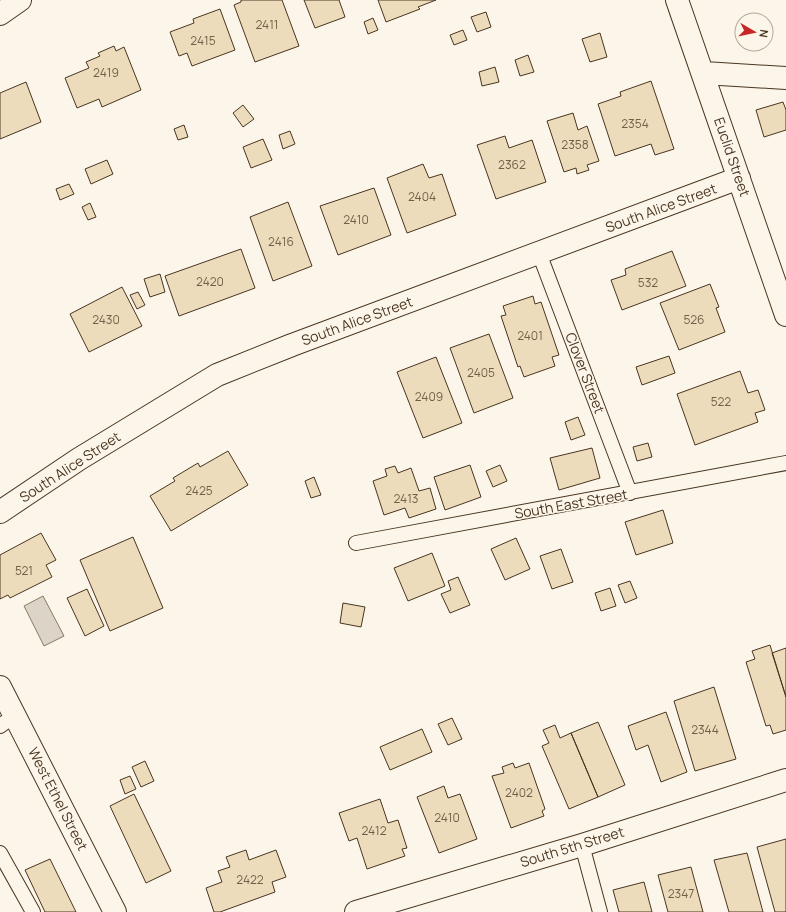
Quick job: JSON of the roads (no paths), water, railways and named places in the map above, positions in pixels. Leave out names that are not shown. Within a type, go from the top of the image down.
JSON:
[{"type":"street","points":[[0,14],[20,0]]},
{"type":"street","name":"Euclid Street","points":[[677,0],[704,74],[786,315]]},
{"type":"street","points":[[704,74],[786,78]]},
{"type":"street","name":"South Alice Street","points":[[0,512],[79,459],[217,375],[739,178]]},
{"type":"street","name":"West Ethel Street","points":[[0,687],[7,720],[115,912]]},
{"type":"street","name":"South 5th Street","points":[[356,912],[582,845],[786,780]]},
{"type":"lane","name":"Clover Street","points":[[539,253],[630,493]]},
{"type":"lane","name":"South East Street","points":[[356,543],[630,493],[786,462]]},
{"type":"lane","points":[[582,845],[600,912]]},
{"type":"lane","points":[[0,853],[33,912]]}]
